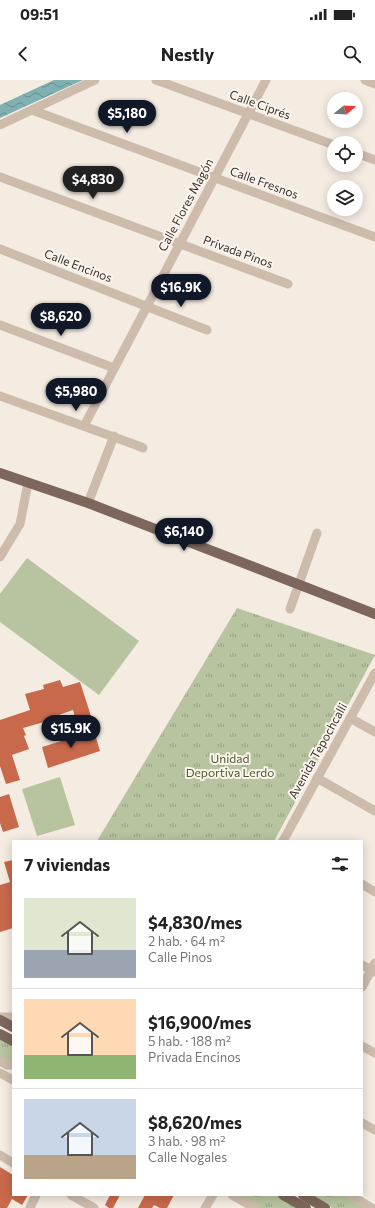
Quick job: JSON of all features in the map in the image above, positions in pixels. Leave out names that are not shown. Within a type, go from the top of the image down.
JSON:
[{"type":"main road","points":[[0,473],[88,503],[375,614]]},
{"type":"main road","points":[[0,1020],[12,1026]]},
{"type":"main road","points":[[0,1034],[12,1040]]},
{"type":"main road","points":[[285,1196],[306,1208]]},
{"type":"main road","points":[[305,1196],[325,1208]]},
{"type":"street","points":[[0,125],[95,80]]},
{"type":"street","name":"Calle Ciprés","points":[[156,80],[327,142]]},
{"type":"street","name":"Calle Flores Magón","points":[[84,426],[266,80]]},
{"type":"street","points":[[365,80],[375,84]]},
{"type":"street","name":"Calle Fresnos","points":[[32,110],[375,238]]},
{"type":"street","points":[[363,156],[375,160]]},
{"type":"street","name":"Privada Pinos","points":[[0,177],[288,284]]},
{"type":"street","name":"Calle Encinos","points":[[0,249],[207,330]]},
{"type":"street","points":[[0,325],[114,368]]},
{"type":"street","points":[[0,396],[114,436],[143,448]]},
{"type":"street","points":[[88,503],[114,436]]},
{"type":"street","points":[[0,557],[20,524],[28,483]]},
{"type":"street","points":[[290,609],[317,534]]},
{"type":"street","name":"Avenida Tepochcalli","points":[[285,840],[375,673]]},
{"type":"street","points":[[350,718],[375,732]]},
{"type":"street","points":[[317,778],[375,811]]},
{"type":"street","points":[[363,885],[375,892]]},
{"type":"street","points":[[363,965],[374,969],[363,986]]},
{"type":"street","points":[[0,1016],[12,1018]]},
{"type":"street","points":[[363,1047],[375,1053]]},
{"type":"street","points":[[0,1061],[7,1065],[12,1065]]},
{"type":"street","points":[[0,1073],[12,1079]]},
{"type":"street","points":[[363,1124],[375,1130]]},
{"type":"street","points":[[0,1155],[12,1162]]},
{"type":"street","points":[[30,1208],[36,1196]]},
{"type":"street","points":[[73,1196],[94,1208]]},
{"type":"street","points":[[205,1208],[212,1196]]},
{"type":"street","points":[[234,1196],[256,1208]]},
{"type":"street","points":[[352,1196],[372,1208]]},
{"type":"green space","points":[[27,558],[139,641],[99,695],[0,622],[0,594]]},
{"type":"green space","name":"Unidad Deportiva Lerdo","points":[[237,608],[375,655],[275,840],[98,840]]},
{"type":"green space","points":[[60,777],[75,825],[37,836],[22,789]]},
{"type":"green space","points":[[0,1037],[12,1044],[12,1061],[7,1061],[0,1058]]},
{"type":"green space","points":[[238,1196],[280,1196],[302,1208],[257,1208]]},
{"type":"green space","points":[[312,1196],[347,1196],[367,1208],[332,1208]]},
{"type":"water","points":[[54,80],[83,80],[0,118],[0,105]]},
{"type":"building","points":[[60,680],[63,687],[80,682],[91,716],[76,721],[73,710],[50,718],[51,720],[23,728],[26,735],[24,736],[29,749],[12,755],[20,780],[6,784],[0,766],[0,720],[30,710],[25,694],[44,689],[43,685]]},
{"type":"building","points":[[94,731],[100,751],[48,768],[42,747]]},
{"type":"building","points":[[9,794],[19,827],[3,832],[0,823],[0,797]]},
{"type":"building","points":[[12,860],[12,928],[0,932],[0,885],[10,882],[4,862]]},
{"type":"building","points":[[0,1167],[12,1174],[12,1196],[27,1196],[22,1205],[12,1199],[7,1208],[0,1208]]},
{"type":"building","points":[[110,1196],[119,1196],[113,1208],[109,1208],[105,1205]]},
{"type":"building","points":[[144,1196],[173,1196],[167,1208],[160,1208],[154,1205],[152,1208],[138,1208]]}]
